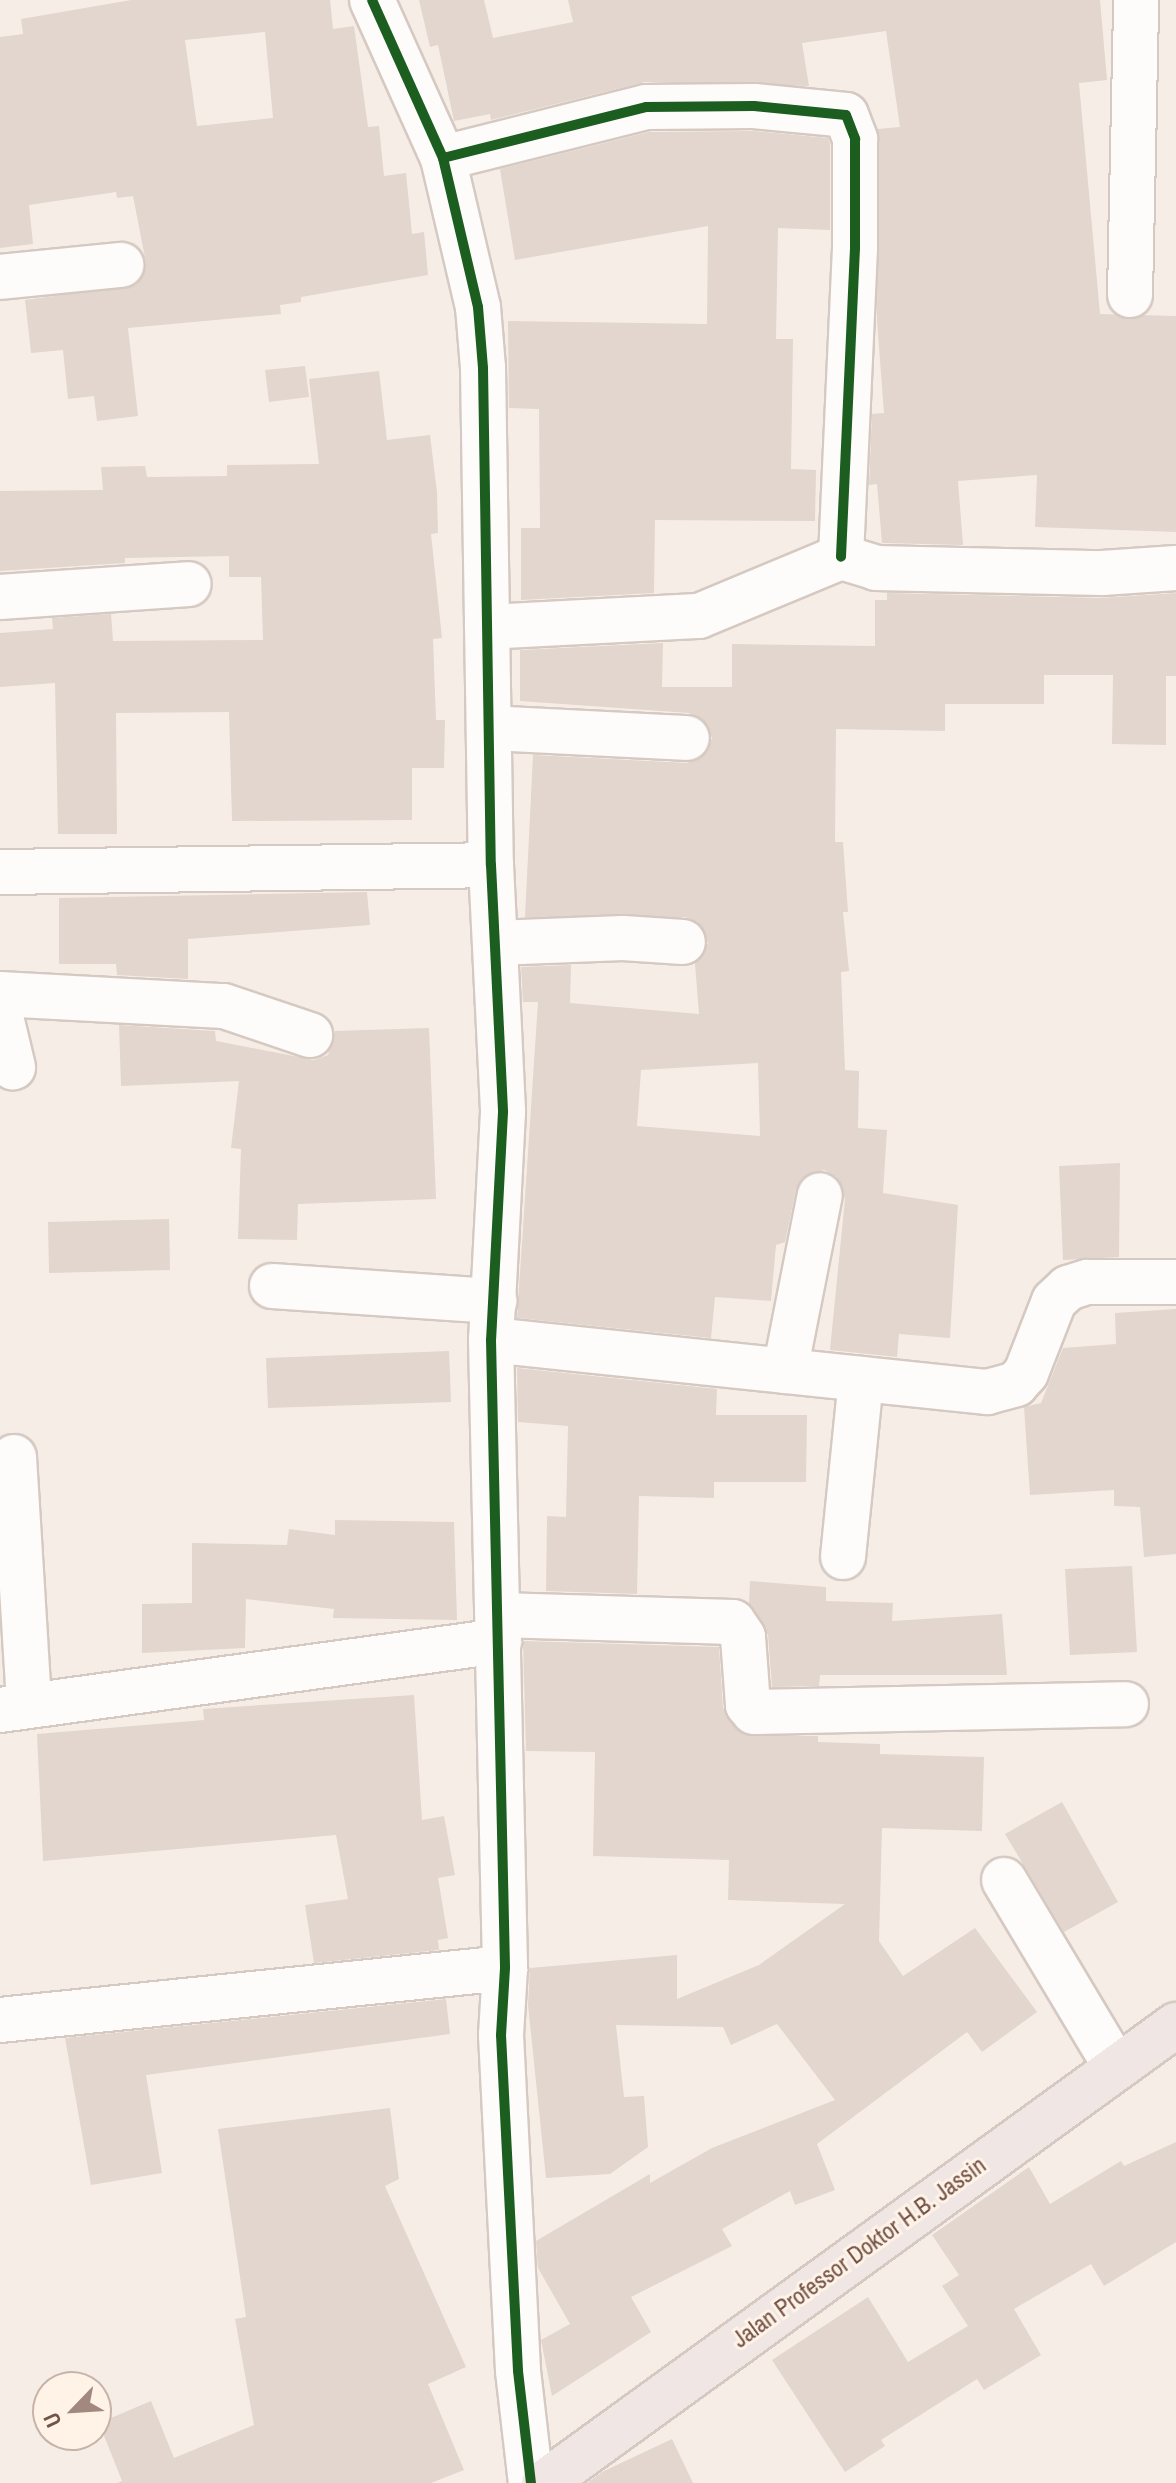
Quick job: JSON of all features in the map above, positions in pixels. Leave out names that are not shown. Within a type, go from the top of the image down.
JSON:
[{"type":"highway","name":"Jalan Professor Doktor H.B. Jassin","points":[[544,2483],[1176,2025]]},
{"type":"street","points":[[372,0],[443,158],[478,307],[491,865],[503,1112],[493,1320],[505,1968],[501,2035],[510,2261],[531,2483]]},
{"type":"street","points":[[1130,295],[1136,0]]},
{"type":"street","points":[[443,158],[646,107],[754,106],[846,115],[855,139],[855,248],[841,557]]},
{"type":"street","points":[[0,277],[121,265]]},
{"type":"street","points":[[487,627],[699,616],[841,557],[876,568],[1102,573],[1176,568]]},
{"type":"street","points":[[0,597],[189,584]]},
{"type":"street","points":[[489,728],[687,738]]},
{"type":"street","points":[[0,872],[491,865]]},
{"type":"street","points":[[495,943],[623,938],[683,942]]},
{"type":"street","points":[[0,994],[224,1006],[310,1035]]},
{"type":"street","points":[[0,1013],[13,1067]]},
{"type":"street","points":[[785,1371],[820,1195]]},
{"type":"street","points":[[272,1286],[493,1320],[785,1371],[946,1390],[1005,1389],[1026,1373],[1054,1301],[1068,1288],[1087,1282],[1176,1282]]},
{"type":"street","points":[[843,1557],[861,1379]]},
{"type":"street","points":[[14,1457],[15,1707],[499,1628],[733,1622],[743,1637],[748,1705],[754,1712],[1126,1704]]},
{"type":"street","points":[[1004,1880],[1116,2067]]},
{"type":"street","points":[[0,2020],[505,1968]]},
{"type":"building","points":[[131,0],[330,0],[333,29],[354,26],[368,127],[379,126],[384,176],[406,173],[412,234],[424,232],[428,275],[301,297],[301,302],[280,305],[281,314],[128,328],[138,416],[97,421],[94,396],[68,399],[63,350],[31,353],[25,300],[136,285],[146,263],[133,196],[117,198],[116,192],[29,205],[33,244],[0,248],[0,37],[23,34],[21,19]],"holes":[[[265,32],[273,118],[197,126],[185,40]]]},
{"type":"building","points":[[419,0],[484,0],[493,38],[573,22],[568,0],[1100,0],[1107,80],[1079,83],[1100,314],[1176,316],[1176,532],[1035,527],[1037,475],[958,481],[963,545],[882,543],[877,484],[869,485],[872,414],[884,413],[877,321],[878,129],[900,127],[886,31],[802,43],[809,86],[645,82],[491,120],[490,114],[454,121],[438,45],[430,47]]},
{"type":"building","points":[[753,131],[828,138],[830,144],[830,230],[778,228],[776,339],[793,339],[791,469],[816,470],[815,521],[655,520],[654,593],[521,600],[521,528],[540,528],[539,409],[509,408],[508,321],[707,324],[708,226],[515,260],[500,169],[649,132]]},
{"type":"building","points":[[305,366],[309,397],[269,402],[265,370]]},
{"type":"building","points":[[379,371],[387,440],[430,435],[437,492],[438,533],[431,534],[442,638],[433,639],[436,720],[445,720],[444,768],[412,768],[412,820],[232,821],[229,712],[116,713],[117,834],[58,834],[55,683],[0,687],[0,633],[53,629],[52,618],[111,614],[113,641],[263,640],[261,577],[229,577],[229,556],[125,558],[125,563],[0,571],[0,491],[103,490],[101,467],[145,466],[147,477],[227,476],[227,465],[319,464],[309,379]]},
{"type":"building","points":[[887,593],[1102,598],[1176,593],[1176,676],[1166,676],[1166,745],[1112,744],[1113,675],[1044,675],[1044,704],[945,704],[945,731],[836,729],[835,842],[843,842],[848,912],[843,912],[849,971],[841,972],[845,1070],[859,1071],[858,1128],[887,1130],[883,1193],[958,1205],[950,1338],[899,1334],[897,1357],[830,1350],[845,1199],[837,1177],[824,1170],[802,1178],[796,1189],[785,1242],[776,1245],[771,1301],[715,1297],[711,1338],[517,1318],[538,1002],[523,1002],[521,967],[571,965],[570,1003],[699,1014],[695,964],[708,943],[698,922],[685,917],[525,917],[533,755],[687,763],[707,752],[712,738],[701,718],[689,713],[520,701],[520,650],[663,643],[662,687],[732,687],[732,644],[875,646],[875,600],[887,600]],"holes":[[[758,1063],[760,1136],[637,1126],[641,1070]]]},
{"type":"building","points":[[367,892],[370,925],[188,939],[188,979],[117,975],[116,964],[59,964],[59,898]]},
{"type":"building","points":[[119,1025],[215,1031],[216,1041],[314,1060],[328,1055],[335,1031],[429,1028],[436,1199],[298,1204],[297,1240],[238,1239],[241,1149],[231,1148],[239,1081],[121,1086]]},
{"type":"building","points":[[1120,1163],[1119,1257],[1063,1260],[1059,1166]]},
{"type":"building","points":[[169,1219],[170,1270],[49,1273],[48,1222]]},
{"type":"building","points":[[1176,1309],[1176,1554],[1144,1557],[1140,1507],[1114,1506],[1114,1490],[1030,1495],[1024,1407],[1041,1403],[1063,1348],[1116,1344],[1115,1313]]},
{"type":"building","points":[[449,1351],[451,1402],[268,1408],[266,1358]]},
{"type":"building","points":[[517,1368],[717,1389],[716,1415],[807,1415],[806,1482],[714,1482],[714,1498],[639,1496],[637,1594],[546,1591],[547,1516],[566,1517],[568,1426],[518,1422]]},
{"type":"building","points":[[335,1520],[454,1522],[457,1620],[333,1618],[334,1609],[246,1599],[245,1648],[142,1653],[142,1604],[192,1603],[192,1543],[287,1545],[289,1529],[335,1535]]},
{"type":"building","points":[[1132,1566],[1137,1652],[1070,1655],[1065,1569]]},
{"type":"building","points":[[750,1581],[826,1587],[826,1601],[893,1603],[892,1621],[1002,1614],[1007,1675],[820,1675],[819,1686],[772,1687],[768,1635],[749,1604]]},
{"type":"building","points":[[523,1641],[719,1647],[723,1708],[744,1735],[818,1736],[818,1742],[880,1744],[880,1754],[984,1757],[982,1831],[882,1828],[879,1941],[903,1976],[975,1928],[1037,2012],[982,2052],[967,2032],[817,2144],[835,2190],[795,2205],[790,2191],[722,2229],[732,2246],[631,2297],[651,2332],[552,2396],[541,2340],[570,2324],[538,2268],[536,2241],[650,2174],[650,2183],[712,2148],[835,2100],[777,2024],[731,2045],[723,2027],[616,2025],[624,2097],[644,2096],[648,2147],[610,2174],[546,2178],[528,2005],[530,1968],[677,1955],[677,1999],[759,1965],[845,1904],[728,1900],[729,1860],[593,1856],[595,1752],[526,1751]]},
{"type":"building","points":[[414,1695],[422,1820],[444,1816],[455,1875],[438,1878],[448,1938],[438,1940],[439,1950],[314,1963],[305,1905],[348,1899],[336,1835],[43,1861],[37,1734],[204,1720],[203,1709]]},
{"type":"building","points":[[1062,1802],[1118,1902],[1064,1932],[1005,1834]]},
{"type":"building","points":[[446,1999],[450,2034],[146,2075],[162,2173],[91,2185],[65,2038]]},
{"type":"building","points":[[390,2108],[399,2179],[385,2186],[466,2367],[428,2384],[464,2470],[431,2483],[117,2483],[122,2481],[110,2451],[112,2418],[151,2401],[174,2458],[254,2425],[235,2319],[246,2317],[218,2129]]},
{"type":"building","points":[[1176,2142],[1176,2242],[1104,2286],[1091,2264],[1014,2309],[1041,2355],[984,2390],[977,2379],[881,2440],[885,2446],[845,2472],[772,2360],[868,2297],[908,2362],[968,2326],[942,2286],[959,2275],[932,2235],[1029,2167],[1050,2204],[1121,2161],[1124,2166]]},
{"type":"building","points":[[672,2439],[693,2483],[587,2483],[604,2471]]},
{"type":"cycle path","points":[[372,0],[443,158],[478,307],[483,368],[491,865],[503,1112],[491,1340],[505,1968],[501,2035],[518,2371],[531,2483]]},
{"type":"cycle path","points":[[443,158],[646,107],[754,106],[846,115],[855,139],[855,248],[841,557]]}]
